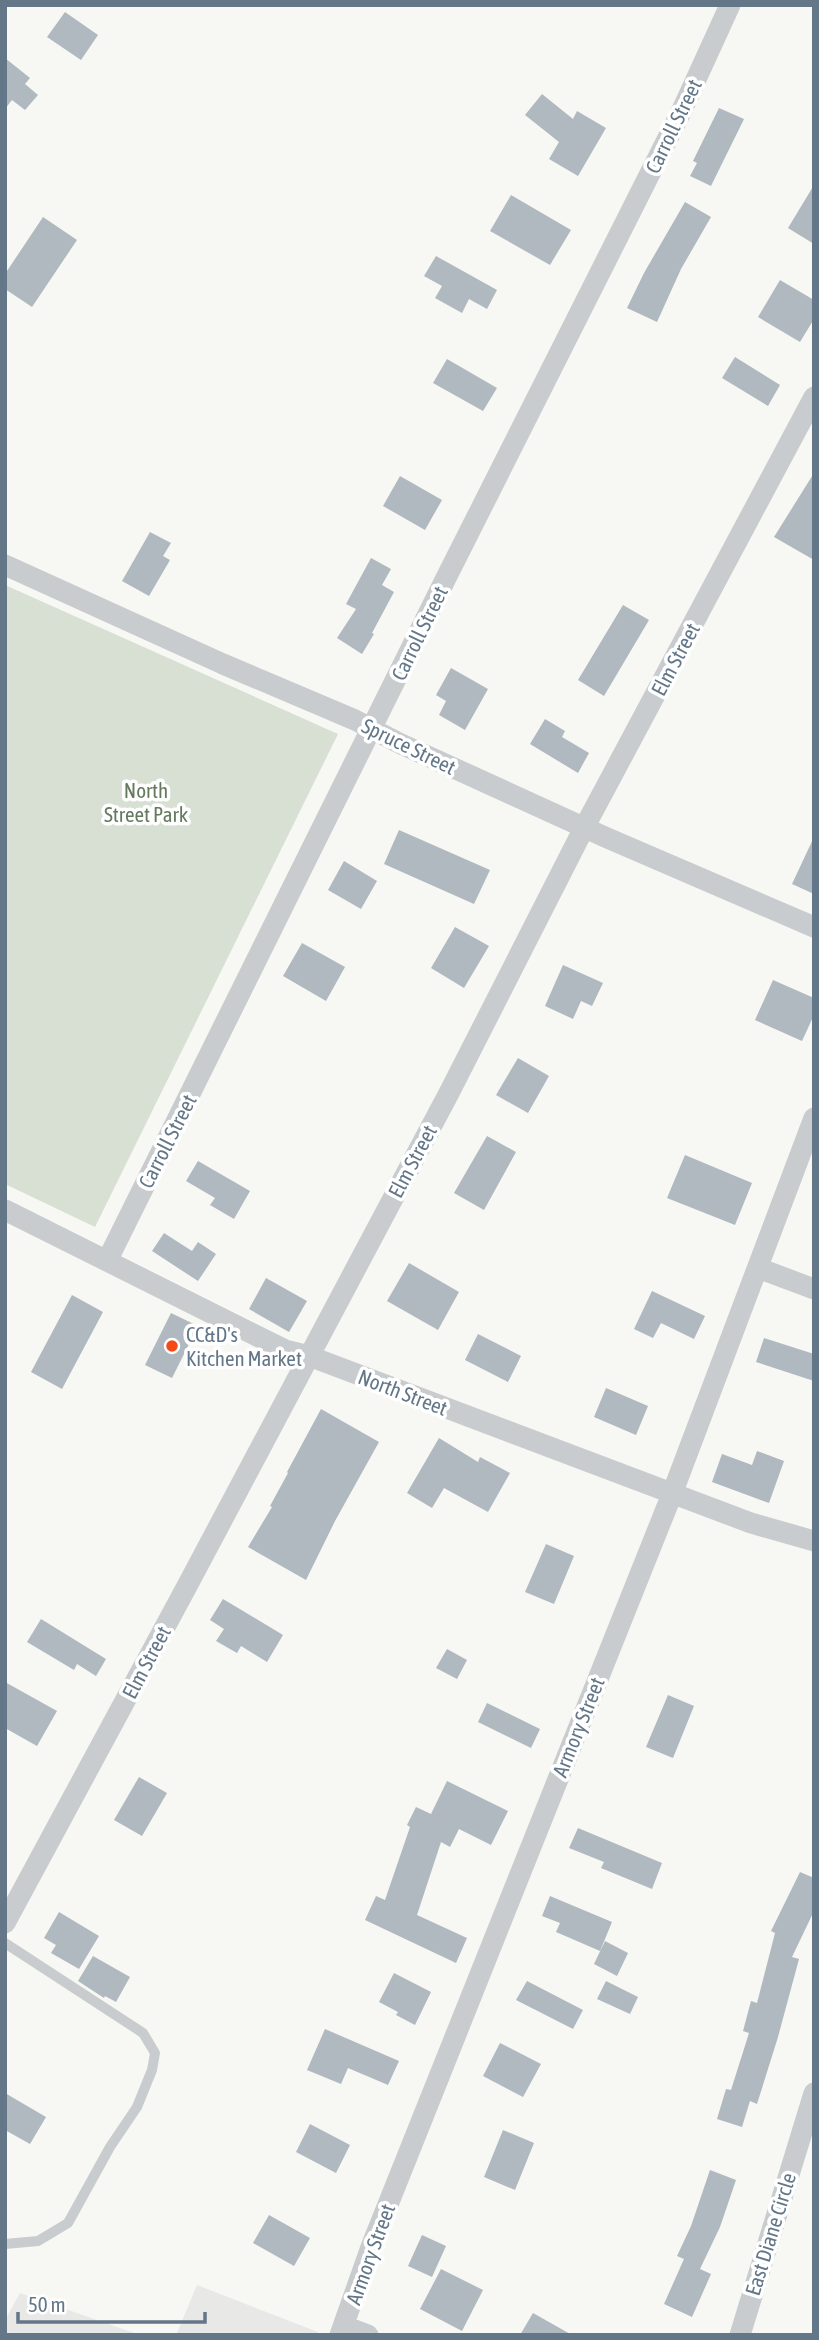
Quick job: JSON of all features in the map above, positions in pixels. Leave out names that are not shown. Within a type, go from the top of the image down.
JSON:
[{"type":"street","name":"Carroll Street","points":[[107,1261],[682,110],[730,5]]},
{"type":"street","name":"Elm Street","points":[[5,1923],[449,1093],[584,828],[814,397]]},
{"type":"street","name":"Spruce Street","points":[[5,565],[584,828],[814,927]]},
{"type":"street","name":"Armory Street","points":[[342,2331],[371,2247],[671,1494],[814,1118]]},
{"type":"street","name":"North Street","points":[[5,1210],[285,1350],[309,1356],[751,1523],[814,1541]]},
{"type":"street","points":[[758,1268],[814,1289]]},
{"type":"street","name":"East Diane Circle","points":[[740,2335],[814,2093]]},
{"type":"street","points":[[342,2331],[368,2335]]},
{"type":"lane","points":[[5,1943],[143,2033],[155,2053],[152,2070],[137,2108],[110,2147],[68,2223],[38,2241],[5,2244]]},
{"type":"shaded area","points":[[197,2285],[318,2332],[316,2335],[176,2335]]},
{"type":"shaded area","points":[[20,2293],[140,2335],[5,2335],[5,2320]]},
{"type":"green space","name":"North Street Park","points":[[5,585],[338,734],[95,1227],[5,1184]]},
{"type":"building","points":[[65,12],[98,35],[81,60],[47,37]]},
{"type":"building","points":[[5,58],[30,78],[25,84],[38,95],[25,110],[12,100],[5,109]]},
{"type":"building","points":[[542,94],[573,119],[577,111],[606,128],[578,176],[549,159],[559,142],[525,115]]},
{"type":"building","points":[[719,108],[744,119],[711,186],[690,176],[697,163],[693,161]]},
{"type":"building","points":[[814,185],[814,244],[788,228]]},
{"type":"building","points":[[511,195],[571,230],[550,265],[490,231]]},
{"type":"building","points":[[685,202],[711,217],[681,269],[657,322],[627,308]]},
{"type":"building","points":[[43,217],[77,240],[32,307],[5,289],[5,274]]},
{"type":"building","points":[[436,256],[497,290],[487,309],[469,299],[462,313],[435,298],[442,286],[424,276]]},
{"type":"building","points":[[780,280],[814,300],[814,319],[800,342],[758,317]]},
{"type":"building","points":[[735,357],[780,385],[768,406],[722,378]]},
{"type":"building","points":[[447,359],[497,388],[483,411],[433,383]]},
{"type":"building","points":[[814,473],[814,560],[774,537]]},
{"type":"building","points":[[400,476],[442,500],[425,530],[383,506]]},
{"type":"building","points":[[150,532],[171,543],[163,556],[170,560],[149,596],[122,581]]},
{"type":"building","points":[[371,558],[391,569],[382,585],[394,592],[362,654],[337,638],[356,609],[346,604]]},
{"type":"building","points":[[623,605],[649,620],[604,696],[578,680]]},
{"type":"building","points":[[451,668],[488,689],[465,730],[439,715],[446,701],[436,695]]},
{"type":"building","points":[[545,719],[565,731],[562,737],[589,753],[578,773],[530,744]]},
{"type":"building","points":[[399,830],[490,870],[474,904],[384,864]]},
{"type":"building","points":[[814,837],[814,894],[792,884]]},
{"type":"building","points":[[344,861],[377,881],[361,909],[328,890]]},
{"type":"building","points":[[455,927],[489,946],[464,988],[431,968]]},
{"type":"building","points":[[302,943],[345,967],[326,1001],[283,976]]},
{"type":"building","points":[[563,965],[603,983],[592,1006],[581,1001],[573,1019],[545,1006]]},
{"type":"building","points":[[773,980],[814,998],[814,1015],[802,1041],[755,1020]]},
{"type":"building","points":[[518,1058],[549,1076],[528,1113],[496,1095]]},
{"type":"building","points":[[487,1136],[516,1152],[484,1210],[454,1193]]},
{"type":"building","points":[[685,1155],[752,1183],[735,1225],[667,1198]]},
{"type":"building","points":[[198,1161],[250,1191],[234,1219],[210,1205],[215,1198],[186,1181]]},
{"type":"building","points":[[164,1233],[192,1251],[198,1242],[216,1254],[198,1281],[152,1251]]},
{"type":"building","points":[[409,1263],[459,1292],[438,1330],[387,1301]]},
{"type":"building","points":[[266,1278],[307,1301],[289,1332],[249,1309]]},
{"type":"building","points":[[652,1291],[705,1316],[694,1339],[661,1323],[653,1338],[634,1329]]},
{"type":"building","points":[[72,1295],[103,1312],[62,1389],[31,1372]]},
{"type":"building","name":"CC&D's Kitchen Market","points":[[171,1313],[198,1326],[172,1378],[145,1365]]},
{"type":"building","points":[[478,1334],[521,1356],[508,1382],[465,1360]]},
{"type":"building","points":[[764,1338],[814,1354],[814,1381],[756,1362]]},
{"type":"building","points":[[606,1388],[648,1406],[636,1435],[594,1417]]},
{"type":"building","points":[[321,1409],[379,1442],[306,1580],[248,1547],[272,1507],[270,1506]]},
{"type":"building","points":[[439,1438],[478,1462],[480,1457],[510,1473],[488,1512],[444,1488],[432,1508],[407,1493]]},
{"type":"building","points":[[757,1451],[784,1461],[769,1503],[712,1482],[722,1454],[752,1465]]},
{"type":"building","points":[[546,1544],[574,1556],[554,1604],[525,1592]]},
{"type":"building","points":[[223,1599],[283,1635],[267,1662],[241,1646],[237,1653],[216,1641],[224,1629],[210,1620]]},
{"type":"building","points":[[41,1619],[106,1659],[96,1676],[77,1664],[74,1670],[27,1642]]},
{"type":"building","points":[[447,1649],[467,1660],[457,1679],[436,1668]]},
{"type":"building","points":[[5,1682],[57,1711],[37,1746],[5,1728]]},
{"type":"building","points":[[668,1695],[694,1706],[673,1758],[646,1747]]},
{"type":"building","points":[[487,1703],[540,1729],[531,1748],[478,1722]]},
{"type":"building","points":[[139,1777],[167,1793],[142,1836],[114,1820]]},
{"type":"building","points":[[447,1781],[508,1811],[491,1845],[459,1829],[450,1847],[441,1842],[417,1915],[467,1938],[456,1963],[365,1920],[376,1896],[385,1900],[410,1827],[407,1825],[416,1807],[431,1814]]},
{"type":"building","points":[[578,1828],[662,1863],[652,1889],[601,1868],[604,1862],[569,1848]]},
{"type":"building","points":[[800,1872],[814,1878],[814,1911],[792,1957],[799,1959],[757,2104],[750,2101],[742,2127],[717,2119],[726,2089],[731,2090],[749,2033],[743,2031],[751,2001],[757,2003],[775,1933],[771,1931]]},
{"type":"building","points":[[550,1896],[612,1922],[600,1951],[556,1932],[560,1923],[542,1916]]},
{"type":"building","points":[[59,1912],[99,1936],[79,1969],[51,1953],[56,1945],[44,1938]]},
{"type":"building","points":[[605,1941],[628,1953],[617,1976],[594,1964]]},
{"type":"building","points":[[93,1956],[130,1977],[116,2002],[105,1996],[104,1998],[78,1981]]},
{"type":"building","points":[[394,1973],[431,1992],[415,2025],[379,2002]]},
{"type":"building","points":[[527,1981],[583,2010],[573,2029],[516,2000]]},
{"type":"building","points":[[606,1981],[638,1997],[630,2014],[597,1999]]},
{"type":"building","points":[[325,2029],[399,2061],[388,2085],[348,2068],[341,2084],[307,2070]]},
{"type":"building","points":[[500,2043],[541,2064],[523,2097],[483,2076]]},
{"type":"building","points":[[5,2093],[46,2117],[30,2144],[5,2130]]},
{"type":"building","points":[[310,2124],[350,2145],[336,2173],[296,2152]]},
{"type":"building","points":[[503,2130],[534,2143],[515,2190],[484,2177]]},
{"type":"building","points":[[710,2170],[736,2180],[720,2227],[700,2269],[711,2274],[692,2317],[664,2304],[684,2259],[677,2256],[691,2226]]},
{"type":"building","points":[[269,2215],[310,2238],[294,2266],[253,2243]]},
{"type":"building","points":[[422,2235],[446,2246],[432,2277],[408,2266]]},
{"type":"building","points":[[441,2269],[483,2290],[462,2331],[420,2309]]},
{"type":"building","points":[[533,2313],[572,2335],[520,2335]]},
{"type":"place","name":"CC&D's Kitchen Market","points":[[172,1346]]}]
